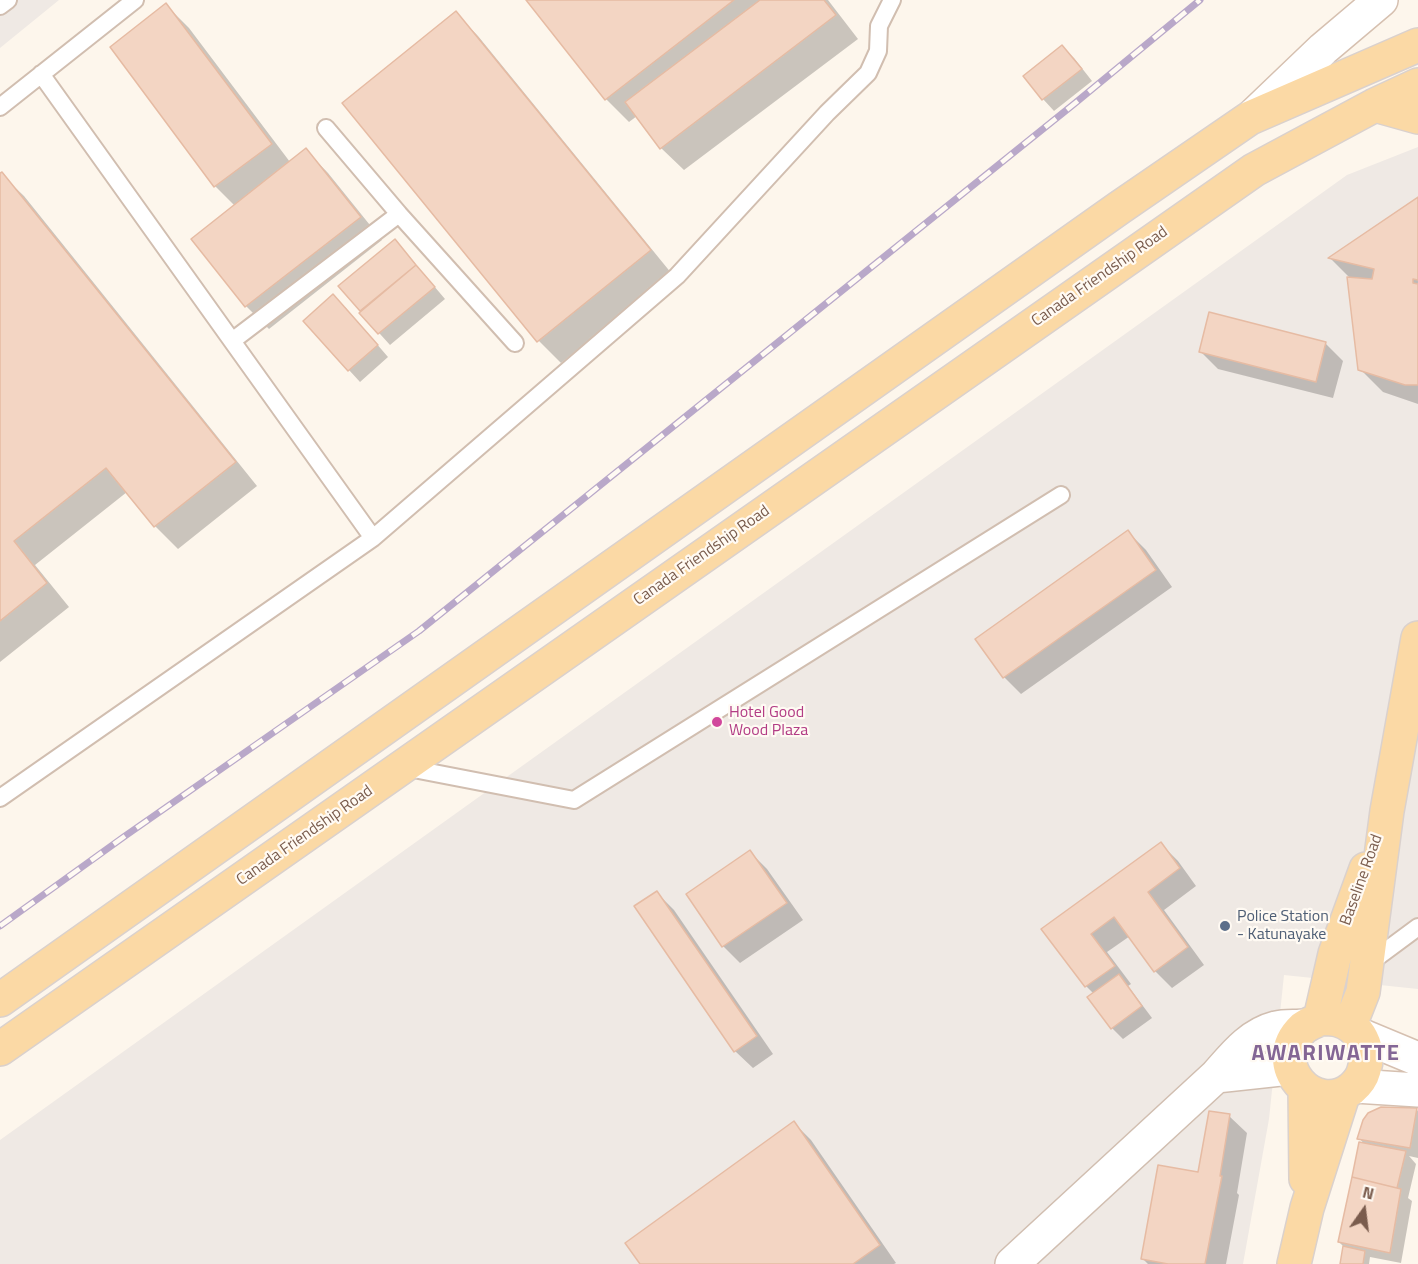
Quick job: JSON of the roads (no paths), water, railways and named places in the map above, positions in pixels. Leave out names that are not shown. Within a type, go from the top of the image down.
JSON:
[{"type":"main road","points":[[0,1000],[1119,208],[1250,118],[1418,45]]},
{"type":"main road","name":"Canada Friendship Road","points":[[0,1049],[1254,170],[1375,105],[1418,86]]},
{"type":"main road","points":[[1375,105],[1418,117]]},
{"type":"main road","name":"Baseline Road","points":[[1334,1026],[1363,992],[1387,811],[1417,650]]},
{"type":"main road","name":"Baseline Road","points":[[1334,1026],[1335,954],[1387,811]]},
{"type":"main road","points":[[1294,1264],[1307,1208],[1348,1091],[1363,1076],[1367,1062],[1366,1047],[1334,1026],[1294,1039],[1289,1055],[1298,1078],[1307,1208]]},
{"type":"main road","points":[[1298,1078],[1317,1094],[1330,1096],[1348,1091]]},
{"type":"street","points":[[1250,118],[1323,50],[1382,0]]},
{"type":"street","points":[[1012,1264],[1216,1076],[1256,1036],[1276,1028],[1334,1026],[1418,1059]]},
{"type":"street","points":[[1216,1076],[1298,1078]]},
{"type":"street","points":[[1348,1091],[1418,1090]]},
{"type":"lane","points":[[0,6],[8,0]]},
{"type":"lane","points":[[0,107],[135,0]]},
{"type":"lane","points":[[0,798],[373,538],[677,276],[868,72],[878,51],[879,26],[892,0]]},
{"type":"lane","points":[[41,74],[373,538]]},
{"type":"lane","points":[[326,128],[399,214],[515,343]]},
{"type":"lane","points":[[232,341],[399,214]]},
{"type":"lane","points":[[403,767],[574,800],[1061,495]]},
{"type":"lane","points":[[1367,965],[1418,927]]},
{"type":"railway","points":[[0,926],[419,631],[1200,0]]},
{"type":"place","name":"Hotel Good Wood Plaza","points":[[717,722]]},
{"type":"place","name":"Police Station - Katunayake","points":[[1225,926]]},
{"type":"district","name":"AWARIWATTE","points":[[1326,1055]]}]
